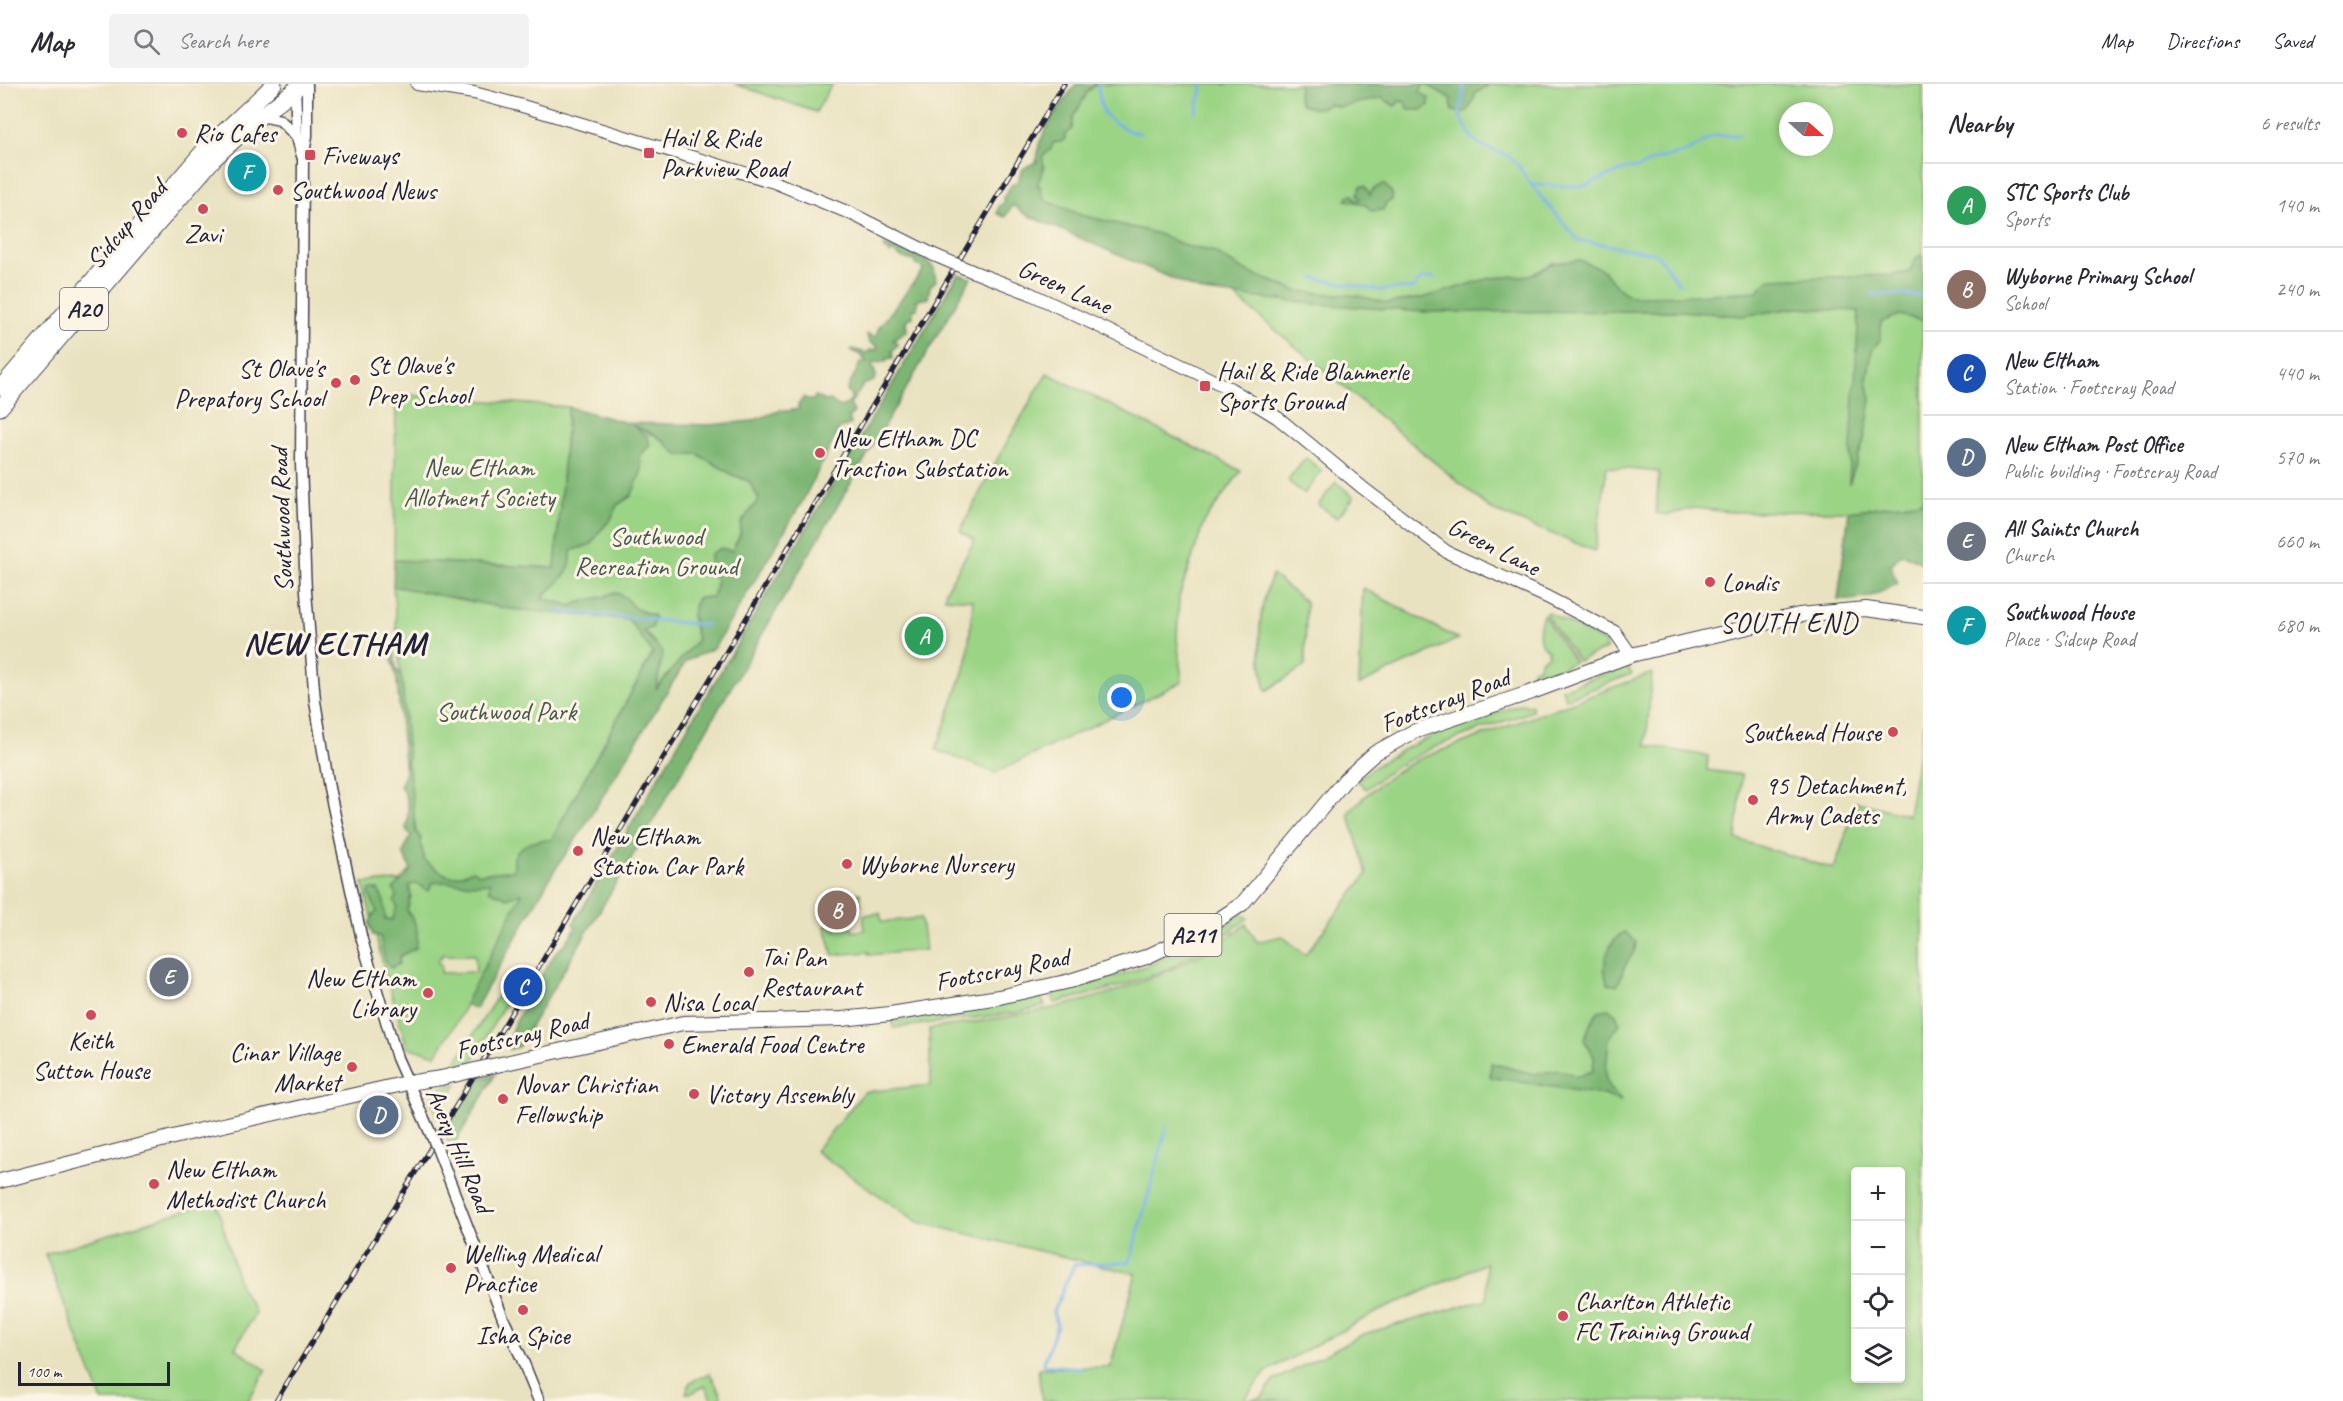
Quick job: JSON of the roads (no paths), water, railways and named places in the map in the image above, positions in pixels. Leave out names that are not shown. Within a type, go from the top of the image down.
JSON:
[{"type":"highway","name":"Sidcup Road","points":[[0,388],[204,150],[274,84]]},
{"type":"highway","name":"Sidcup Road","points":[[0,408],[214,159],[261,116],[300,85]]},
{"type":"main road","name":"Green Lane","points":[[417,84],[474,93],[519,105],[774,182],[852,214],[934,255],[1040,298],[1231,389],[1278,418],[1363,488],[1447,552],[1547,597],[1615,632],[1631,655]]},
{"type":"main road","name":"Footscray Road","points":[[0,1182],[197,1131],[683,1023],[842,1019],[890,1014],[1070,981],[1146,957],[1203,930],[1242,903],[1345,780],[1385,747],[1419,730],[1532,693],[1631,655],[1799,615],[1866,609],[1923,617]]},
{"type":"street","name":"Southwood Road","points":[[300,85],[297,137],[303,159]]},
{"type":"street","name":"Southwood Road","points":[[300,85],[307,136],[303,159],[301,464],[313,690],[329,788],[362,940],[397,1058],[407,1083]]},
{"type":"street","points":[[261,116],[280,120],[297,137]]},
{"type":"street","name":"Avery Hill Road","points":[[407,1083],[437,1148],[503,1317],[539,1401]]},
{"type":"waterway","points":[[1098,84],[1102,110],[1105,114],[1124,128],[1140,133]]},
{"type":"waterway","points":[[1196,112],[1203,84]]},
{"type":"waterway","points":[[1464,84],[1460,116],[1472,138],[1480,145],[1508,156],[1517,164],[1532,186],[1578,240],[1657,254],[1679,284]]},
{"type":"waterway","points":[[1532,185],[1585,186],[1626,169],[1639,168],[1656,159],[1689,151],[1713,136],[1740,135]]},
{"type":"waterway","points":[[1314,278],[1379,290],[1413,288],[1422,278],[1434,278]]},
{"type":"waterway","points":[[1873,294],[1923,296]]},
{"type":"waterway","points":[[557,611],[588,614]]},
{"type":"waterway","points":[[592,614],[707,625]]},
{"type":"waterway","points":[[1082,1368],[1043,1365],[1057,1325],[1053,1312],[1074,1265],[1130,1262],[1167,1126]]},
{"type":"railway","points":[[276,1401],[459,1101],[1064,84]]},
{"type":"place","name":"Rio Cafes","points":[[182,133]]},
{"type":"place","name":"Hail & Ride Parkview Road","points":[[649,153]]},
{"type":"place","name":"Fiveways","points":[[310,155]]},
{"type":"place","name":"Southwood House","points":[[247,172]]},
{"type":"place","name":"Southwood News","points":[[278,190]]},
{"type":"place","name":"Zavi","points":[[203,209]]},
{"type":"place","name":"St Olave's Prep School","points":[[355,380]]},
{"type":"place","name":"St Olave's Prepatory School","points":[[336,383]]},
{"type":"place","name":"Hail & Ride Blanmerle Sports Ground","points":[[1205,386]]},
{"type":"place","name":"New Eltham DC Traction Substation","points":[[820,453]]},
{"type":"place","name":"Londis","points":[[1710,582]]},
{"type":"place","name":"STC Sports Club","points":[[924,636]]},
{"type":"place","name":"Southend House","points":[[1893,732]]},
{"type":"place","name":"95 Detachment, Army Cadets","points":[[1753,800]]},
{"type":"place","name":"New Eltham Station Car Park","points":[[578,851]]},
{"type":"place","name":"Wyborne Nursery","points":[[847,864]]},
{"type":"place","name":"Wyborne Primary School","points":[[837,910]]},
{"type":"place","name":"Tai Pan Restaurant","points":[[749,972]]},
{"type":"place","name":"All Saints Church","points":[[169,977]]},
{"type":"place","name":"New Eltham","points":[[523,987]]},
{"type":"place","name":"New Eltham Library","points":[[428,993]]},
{"type":"place","name":"Nisa Local","points":[[651,1002]]},
{"type":"place","name":"Keith Sutton House","points":[[91,1015]]},
{"type":"place","name":"Emerald Food Centre","points":[[669,1044]]},
{"type":"place","name":"Cinar Village Market","points":[[352,1067]]},
{"type":"place","name":"Victory Assembly","points":[[694,1094]]},
{"type":"place","name":"Novar Christian Fellowship","points":[[503,1099]]},
{"type":"place","name":"New Eltham Post Office","points":[[379,1115]]},
{"type":"place","name":"New Eltham Methodist Church","points":[[154,1184]]},
{"type":"place","name":"Welling Medical Practice","points":[[451,1268]]},
{"type":"place","name":"Isha Spice","points":[[523,1310]]},
{"type":"place","name":"Charlton Athletic FC Training Ground","points":[[1563,1316]]},
{"type":"district","name":"SOUTH END","points":[[1789,622]]},
{"type":"district","name":"NEW ELTHAM","points":[[335,643]]},
{"type":"park label","name":"New Eltham Allotment Society","points":[[479,482]]},
{"type":"park label","name":"Southwood Recreation Ground","points":[[656,550]]},
{"type":"park label","name":"Southwood Park","points":[[506,711]]}]
